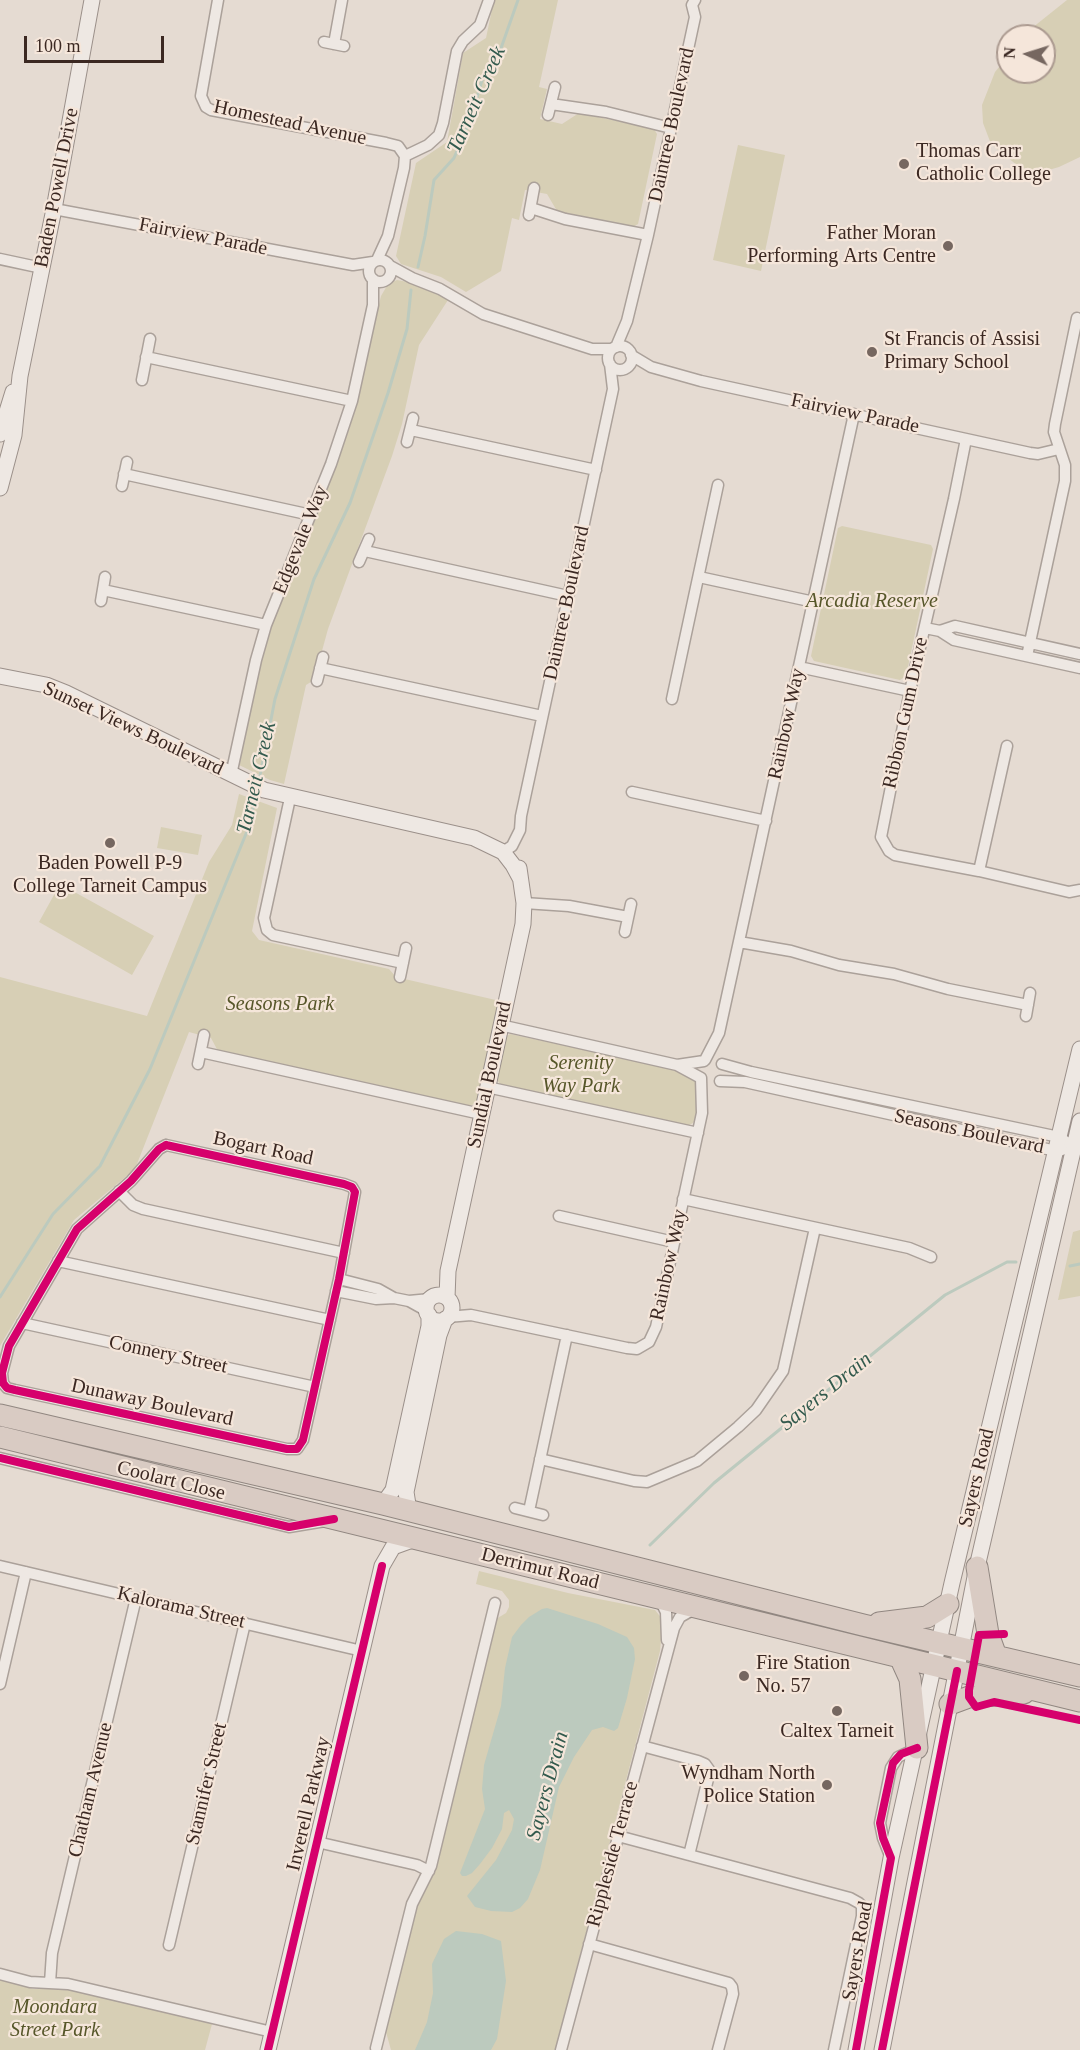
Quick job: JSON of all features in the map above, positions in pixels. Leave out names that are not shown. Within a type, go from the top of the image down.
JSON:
[{"type":"highway","name":"Derrimut Road","points":[[0,1415],[409,1510],[863,1625],[1080,1676]]},
{"type":"highway","name":"Derrimut Road","points":[[0,1437],[1080,1701]]},
{"type":"highway","points":[[977,1567],[988,1634],[996,1656]]},
{"type":"highway","points":[[863,1625],[927,1617],[948,1604]]},
{"type":"highway","points":[[900,1657],[910,1679],[917,1748]]},
{"type":"highway","points":[[950,1704],[969,1697],[1042,1692]]},
{"type":"street","name":"Baden Powell Drive","points":[[0,488],[5,434],[20,376],[54,209],[92,0]]},
{"type":"street","name":"Homestead Avenue","points":[[218,0],[201,96],[206,107],[211,110],[386,143],[398,146],[405,156]]},
{"type":"street","points":[[334,44],[342,0]]},
{"type":"street","points":[[382,263],[405,156],[428,145],[439,135],[457,51],[463,40],[480,25],[489,0]]},
{"type":"street","name":"Daintree Boulevard","points":[[614,348],[627,321],[648,235],[695,17],[691,2]]},
{"type":"street","points":[[548,115],[555,87]]},
{"type":"street","points":[[551,104],[606,112],[671,128]]},
{"type":"street","points":[[534,188],[530,212],[648,235]]},
{"type":"street","name":"Fairview Parade","points":[[54,209],[353,265],[382,263]]},
{"type":"street","points":[[0,259],[42,268]]},
{"type":"street","points":[[382,263],[370,269],[372,278],[380,282],[412,278]]},
{"type":"street","points":[[382,263],[440,289],[483,314],[592,349],[616,369],[625,368],[631,362],[630,353],[623,346],[592,349]]},
{"type":"street","points":[[382,263],[391,273],[387,280]]},
{"type":"street","name":"Fairview Parade","points":[[353,265],[372,278]]},
{"type":"street","name":"Edgevale Way","points":[[231,775],[266,625],[337,451],[352,401],[373,305],[372,278]]},
{"type":"street","name":"Edgevale Way","points":[[373,305],[387,280]]},
{"type":"street","points":[[1027,656],[1065,481],[1065,465],[1054,432],[1054,424],[1077,318]]},
{"type":"street","name":"Daintree Boulevard","points":[[627,321],[630,353]]},
{"type":"street","points":[[142,380],[150,339]]},
{"type":"street","points":[[609,362],[609,354],[614,348]]},
{"type":"street","name":"Fairview Parade","points":[[630,353],[651,367],[680,376],[1038,454],[1059,449]]},
{"type":"street","points":[[146,357],[352,401]]},
{"type":"street","name":"Daintree Boulevard","points":[[609,362],[613,389]]},
{"type":"street","name":"Fairview Parade","points":[[625,368],[651,367]]},
{"type":"street","name":"Daintree Boulevard","points":[[506,848],[519,834],[613,389],[625,368]]},
{"type":"street","name":"Rainbow Way","points":[[721,1063],[720,1033],[854,414]]},
{"type":"street","points":[[407,442],[414,418]]},
{"type":"street","points":[[411,430],[596,470]]},
{"type":"street","name":"Ribbon Gum Drive","points":[[966,439],[910,691],[881,837],[885,846],[895,855],[979,871]]},
{"type":"street","points":[[122,486],[127,462]]},
{"type":"street","points":[[124,474],[311,515]]},
{"type":"street","points":[[672,699],[718,485]]},
{"type":"street","points":[[359,562],[369,539]]},
{"type":"street","points":[[365,551],[568,596]]},
{"type":"street","points":[[105,577],[102,595],[266,625]]},
{"type":"street","points":[[699,577],[814,602]]},
{"type":"street","points":[[940,631],[955,626],[1080,654]]},
{"type":"street","points":[[925,628],[940,631],[954,640],[1080,668]]},
{"type":"street","points":[[317,681],[322,663],[542,717]]},
{"type":"street","points":[[799,667],[910,691]]},
{"type":"street","name":"Sunset Views Boulevard","points":[[0,676],[46,685],[66,693],[257,788],[290,798],[474,838],[506,848]]},
{"type":"street","points":[[1007,746],[979,871],[1069,892],[1080,890]]},
{"type":"street","points":[[632,792],[766,821]]},
{"type":"street","points":[[290,798],[265,914],[264,924],[267,930],[273,935],[403,963]]},
{"type":"street","name":"Sundial Boulevard","points":[[383,1504],[393,1490],[429,1326],[447,1271],[522,924],[524,903],[520,878],[506,848]]},
{"type":"street","points":[[524,903],[569,906],[628,917]]},
{"type":"street","points":[[625,932],[632,904]]},
{"type":"street","points":[[739,942],[791,951],[840,965],[894,974],[948,989],[1028,1005]]},
{"type":"street","points":[[400,977],[406,948]]},
{"type":"street","points":[[1026,1016],[1030,993]]},
{"type":"street","points":[[500,1025],[677,1065],[707,1083],[718,1082],[724,1071],[721,1063],[715,1059],[677,1065]]},
{"type":"street","name":"Rainbow Way","points":[[704,1061],[720,1033]]},
{"type":"street","points":[[198,1064],[204,1035]]},
{"type":"street","name":"Sayers Road","points":[[856,2050],[891,1858],[991,1417],[1080,1049]]},
{"type":"street","points":[[201,1052],[482,1114]]},
{"type":"street","points":[[701,1078],[699,1071],[704,1061]]},
{"type":"street","name":"Seasons Boulevard","points":[[721,1063],[1074,1148]]},
{"type":"street","name":"Rainbow Way","points":[[436,1303],[471,1315],[632,1349],[641,1348],[650,1342],[656,1327],[702,1113],[701,1078]]},
{"type":"street","name":"Rainbow Way","points":[[702,1113],[718,1082]]},
{"type":"street","name":"Seasons Boulevard","points":[[718,1082],[745,1082],[1058,1144]]},
{"type":"street","points":[[487,1087],[698,1133]]},
{"type":"street","name":"Sayers Road","points":[[882,2050],[977,1567],[1080,1121]]},
{"type":"street","name":"Bogart Road","points":[[119,1191],[138,1175],[159,1149],[166,1145],[344,1184],[352,1187],[356,1200],[344,1253]]},
{"type":"street","points":[[22,1323],[81,1224],[119,1191],[133,1206],[142,1209],[344,1253],[315,1387]]},
{"type":"street","points":[[683,1199],[909,1248],[931,1257]]},
{"type":"street","points":[[559,1216],[674,1242]]},
{"type":"street","points":[[540,1459],[634,1482],[647,1482],[697,1461],[738,1427],[756,1410],[783,1371],[815,1228]]},
{"type":"street","points":[[58,1261],[330,1320]]},
{"type":"street","points":[[339,1279],[378,1289],[394,1298]]},
{"type":"street","points":[[364,1298],[367,1286]]},
{"type":"street","points":[[336,1291],[364,1298],[394,1298],[436,1303],[438,1320],[446,1318]]},
{"type":"street","name":"Rainbow Way","points":[[446,1318],[471,1315]]},
{"type":"street","points":[[409,1510],[406,1492],[439,1335],[446,1318]]},
{"type":"street","name":"Dunaway Boulevard","points":[[22,1323],[7,1350],[2,1376],[7,1388],[15,1390],[287,1449],[297,1449],[303,1440],[315,1387]]},
{"type":"street","name":"Connery Street","points":[[22,1323],[315,1387]]},
{"type":"street","points":[[529,1511],[567,1335]]},
{"type":"street","points":[[991,1417],[1011,1420]]},
{"type":"street","name":"Coolart Close","points":[[0,1458],[285,1526],[305,1525],[334,1519]]},
{"type":"street","points":[[515,1508],[543,1515]]},
{"type":"street","name":"Inverell Parkway","points":[[268,2050],[382,1566],[381,1543],[376,1529]]},
{"type":"street","name":"Inverell Parkway","points":[[382,1566],[393,1547],[415,1539]]},
{"type":"street","name":"Kalorama Street","points":[[0,1566],[362,1651]]},
{"type":"street","points":[[0,1684],[26,1572]]},
{"type":"street","name":"Chatham Avenue","points":[[50,1983],[52,1953],[136,1598]]},
{"type":"street","name":"Rippleside Terrace","points":[[657,1598],[663,1603],[666,1612],[668,1630],[666,1658]]},
{"type":"street","points":[[376,2048],[412,1904],[418,1888],[429,1871],[495,1603]]},
{"type":"street","name":"Rippleside Terrace","points":[[561,2050],[666,1658],[680,1617],[698,1608]]},
{"type":"street","name":"Stannifer Street","points":[[169,1945],[245,1623]]},
{"type":"street","points":[[642,1746],[698,1761],[709,1769],[689,1855]]},
{"type":"street","points":[[618,1836],[857,1901],[862,1906],[862,1916],[834,2050]]},
{"type":"street","points":[[317,1842],[417,1865],[429,1871]]},
{"type":"street","points":[[589,1944],[729,1983],[733,1994],[718,2050]]},
{"type":"street","points":[[0,1974],[30,1982],[68,1984],[272,2032]]},
{"type":"green space","points":[[494,0],[558,0],[539,87],[547,89],[540,119],[562,124],[579,113],[654,129],[657,134],[638,224],[633,227],[557,211],[547,194],[525,190],[519,220],[512,218],[501,271],[466,292],[441,277],[401,264],[396,256],[416,163],[447,142],[463,53],[486,38]]},
{"type":"green space","points":[[1067,0],[1080,0],[1080,157],[1059,167],[1038,173],[1018,166],[991,144],[983,123],[982,105],[996,71],[996,84],[1056,84],[1056,24],[1037,24]]},
{"type":"green space","points":[[738,145],[785,155],[761,271],[713,260]]},
{"type":"green space","points":[[397,280],[408,282],[448,300],[419,345],[402,424],[392,456],[328,629],[314,680],[306,685],[284,784],[239,765],[262,658],[275,615],[350,427],[381,296],[388,284]]},
{"type":"green space","name":"Arcadia Reserve","points":[[842,526],[931,545],[933,549],[906,676],[900,680],[814,661],[811,656],[838,528]]},
{"type":"green space","name":"Seasons Park","points":[[239,794],[277,808],[252,931],[259,940],[389,969],[396,977],[500,1001],[478,1102],[468,1107],[219,1053],[211,1038],[189,1032],[135,1169],[74,1220],[0,1346],[0,977],[147,1016],[209,862],[232,825]]},
{"type":"green space","points":[[161,827],[202,835],[198,855],[157,848]]},
{"type":"green space","points":[[60,884],[154,936],[132,975],[39,922]]},
{"type":"green space","name":"Serenity Way Park","points":[[510,1034],[679,1070],[695,1079],[700,1095],[696,1118],[687,1126],[501,1086],[496,1078],[505,1037]]},
{"type":"green space","points":[[1080,1230],[1080,1296],[1058,1300],[1073,1232]]},
{"type":"green space","points":[[479,1571],[568,1593],[655,1610],[663,1620],[660,1651],[555,2050],[391,2050],[386,2032],[416,1905],[496,1619],[506,1613],[509,1607],[509,1600],[502,1591],[476,1584]]},
{"type":"green space","name":"Moondara Street Park","points":[[0,1979],[33,1989],[66,1989],[212,2024],[205,2050],[0,2050]]},
{"type":"water","points":[[547,1608],[598,1624],[627,1637],[634,1648],[635,1659],[618,1728],[614,1731],[603,1727],[592,1730],[574,1757],[559,1787],[540,1870],[528,1899],[520,1908],[512,1912],[491,1911],[475,1907],[467,1896],[496,1860],[512,1830],[514,1819],[509,1810],[504,1813],[502,1829],[492,1848],[480,1864],[466,1876],[460,1873],[485,1809],[482,1789],[484,1765],[501,1706],[505,1668],[512,1637],[529,1617]]},
{"type":"water","points":[[456,1931],[482,1934],[501,1941],[506,1981],[497,2039],[491,2050],[415,2050],[427,2022],[433,1993],[432,1964],[444,1939]]},
{"type":"waterway","name":"Tarneit Creek","points":[[418,267],[434,180],[454,158],[471,118],[482,80],[500,51],[518,0]]},
{"type":"waterway","name":"Tarneit Creek","points":[[259,781],[275,699],[314,579],[350,503],[388,393],[407,329],[411,290]]},
{"type":"waterway","name":"Tarneit Creek","points":[[0,1297],[53,1214],[100,1166],[150,1069],[250,824],[256,793]]},
{"type":"waterway","name":"Sayers Drain","points":[[650,1545],[714,1483],[945,1295],[1007,1262],[1016,1262]]},
{"type":"waterway","name":"Sayers Drain","points":[[1070,1266],[1080,1264]]},
{"type":"cycle path","points":[[166,1145],[344,1184],[352,1187],[355,1192],[339,1279],[303,1440],[297,1449],[287,1449],[15,1390],[7,1388],[3,1383],[2,1373],[9,1346],[77,1229],[131,1181],[159,1149],[166,1145]]},
{"type":"cycle path","points":[[0,1458],[289,1527],[334,1519]]},
{"type":"cycle path","points":[[268,2050],[382,1566]]},
{"type":"cycle path","points":[[1004,1634],[979,1635],[969,1690],[969,1697],[976,1707],[994,1702],[1080,1720]]},
{"type":"cycle path","points":[[882,2050],[957,1671]]},
{"type":"cycle path","points":[[856,2050],[891,1858],[880,1823],[893,1763],[901,1754],[917,1748]]},
{"type":"place","name":"Thomas Carr Catholic College","points":[[904,164]]},
{"type":"place","name":"Father Moran Performing Arts Centre","points":[[948,246]]},
{"type":"place","name":"St Francis of Assisi Primary School","points":[[872,352]]},
{"type":"place","name":"Baden Powell P-9 College Tarneit Campus","points":[[110,843]]},
{"type":"place","name":"Fire Station No. 57","points":[[744,1676]]},
{"type":"place","name":"Caltex Tarneit","points":[[837,1711]]},
{"type":"place","name":"Wyndham North Police Station","points":[[827,1785]]}]
